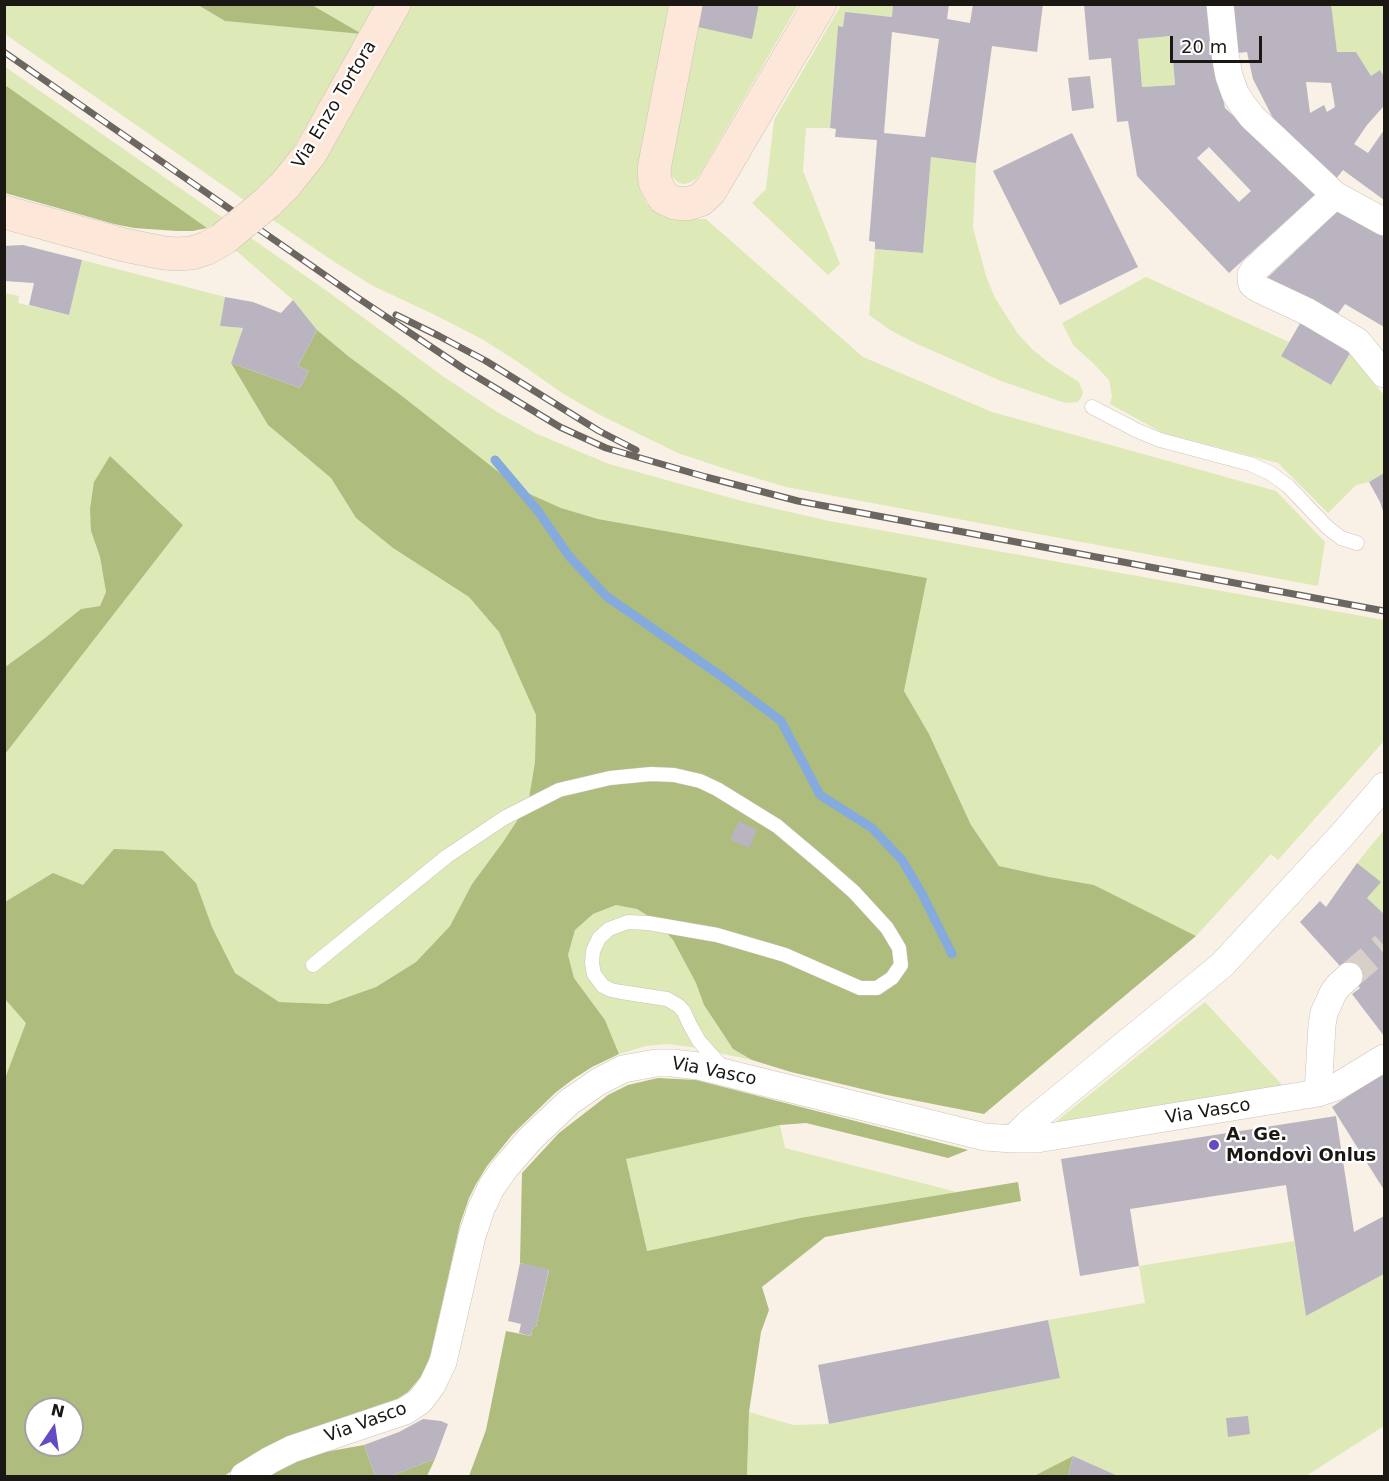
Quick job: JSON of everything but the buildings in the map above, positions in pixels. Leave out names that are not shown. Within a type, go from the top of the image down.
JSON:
[{"type":"street","name":"Via Enzo Tortora","points":[[4,212],[124,245],[164,253],[192,253],[207,248],[223,239],[268,202],[310,154],[394,4]]},
{"type":"street","points":[[686,4],[654,176],[657,188],[664,198],[675,203],[687,204],[700,200],[710,191],[820,4]]},
{"type":"street","points":[[1220,4],[1226,65],[1235,93],[1252,117],[1335,195],[1384,222]]},
{"type":"street","points":[[1335,195],[1254,270],[1251,275],[1252,284],[1308,312],[1357,341],[1384,374]]},
{"type":"street","points":[[1013,1139],[1028,1124],[1222,965],[1384,786]]},
{"type":"street","points":[[1318,1093],[1324,1013],[1338,985],[1349,976]]},
{"type":"street","name":"Via Vasco","points":[[244,1476],[292,1449],[405,1411],[420,1401],[432,1385],[443,1362],[472,1236],[485,1198],[505,1168],[530,1139],[569,1101],[598,1082],[624,1069],[643,1064],[673,1063],[698,1066],[969,1134],[985,1137],[1037,1139],[1318,1093],[1338,1086],[1384,1058]]},
{"type":"lane","points":[[1092,407],[1160,440],[1250,464],[1270,473],[1288,486],[1327,527],[1341,538],[1357,543]]},
{"type":"lane","points":[[313,965],[446,857],[504,818],[559,790],[610,777],[651,774],[674,775],[700,781],[777,826],[854,892],[887,928],[899,948],[901,965],[892,978],[877,988],[860,988],[785,955],[717,935],[648,923],[628,922],[609,929],[599,938],[592,963],[594,974],[603,986],[611,990],[666,999],[679,1006],[699,1041],[727,1072]]},
{"type":"green space","points":[[5,5],[198,5],[225,21],[360,33],[312,5],[378,5],[282,167],[247,202],[5,34]]},
{"type":"green space","points":[[198,5],[312,5],[362,34],[225,21]]},
{"type":"green space","points":[[411,5],[670,5],[639,174],[640,191],[647,204],[658,214],[671,219],[706,219],[863,357],[992,412],[1276,491],[1325,542],[1318,586],[786,487],[732,471],[678,453],[598,414],[562,393],[482,339],[373,286],[333,261],[270,218],[382,58]]},
{"type":"green space","points":[[700,5],[798,5],[701,172],[696,179],[685,184],[679,183],[669,174]]},
{"type":"green space","points":[[841,5],[893,5],[892,17],[845,13],[843,27],[838,27],[830,128],[806,128],[803,171],[840,264],[828,275],[752,203],[766,189],[774,120]]},
{"type":"green space","points":[[1331,5],[1384,5],[1384,76],[1380,70],[1371,76],[1356,52],[1337,52]]},
{"type":"green space","points":[[1171,36],[1175,85],[1142,87],[1138,39]]},
{"type":"green space","points":[[4,66],[226,220],[207,228],[5,85]]},
{"type":"green space","points":[[5,85],[207,228],[177,231],[134,228],[5,193]]},
{"type":"green space","points":[[931,157],[976,163],[973,228],[986,276],[995,298],[1018,334],[1032,349],[1079,382],[1083,393],[1078,402],[1065,403],[1001,381],[915,343],[890,330],[869,315],[875,249],[923,253]]},
{"type":"green space","points":[[248,236],[444,377],[497,412],[537,434],[609,464],[742,501],[829,521],[1384,620],[1384,741],[1278,860],[1271,854],[1196,936],[1094,885],[999,866],[971,825],[929,734],[904,691],[927,578],[598,519],[561,508],[523,491],[317,330],[293,300],[233,248]]},
{"type":"green space","points":[[82,260],[225,297],[220,326],[243,328],[231,363],[268,425],[331,478],[356,518],[393,548],[469,597],[499,632],[536,715],[535,762],[528,804],[472,884],[450,926],[416,962],[376,987],[328,1004],[278,1002],[235,973],[212,927],[196,883],[83,885],[5,902],[4,754],[183,525],[110,457],[91,531],[100,557],[106,592],[100,606],[81,609],[5,667],[5,293],[19,296],[18,303],[69,315]]},
{"type":"green space","points":[[1146,277],[1289,342],[1281,356],[1331,385],[1352,350],[1366,365],[1362,369],[1384,395],[1384,473],[1369,482],[1356,485],[1328,513],[1278,463],[1163,433],[1110,404],[1112,396],[1109,380],[1074,346],[1062,323]]},
{"type":"green space","points":[[317,330],[523,491],[561,508],[598,519],[927,578],[904,691],[929,734],[971,825],[999,866],[1094,885],[1196,936],[984,1114],[887,1095],[791,1072],[752,1060],[733,1049],[704,1005],[696,983],[673,940],[656,921],[637,909],[616,905],[593,914],[575,930],[568,955],[574,978],[605,1020],[619,1054],[592,1067],[555,1093],[512,1135],[487,1166],[469,1198],[460,1224],[431,1353],[424,1373],[408,1392],[397,1399],[300,1432],[257,1454],[224,1476],[5,1476],[4,1081],[26,1023],[5,999],[5,902],[53,873],[83,885],[114,849],[163,851],[196,883],[212,927],[235,973],[279,1002],[328,1004],[376,987],[416,962],[450,926],[472,884],[528,804],[535,762],[536,715],[499,632],[469,597],[393,548],[356,518],[331,478],[268,425],[231,363],[300,388],[309,371],[298,366]]},
{"type":"green space","points":[[110,456],[183,525],[5,754],[5,667],[81,609],[100,606],[106,592],[100,557],[91,531],[90,509],[94,482]]},
{"type":"green space","points":[[1384,830],[1384,914],[1367,898],[1380,882],[1357,863]]},
{"type":"green space","points":[[616,905],[637,909],[656,921],[673,940],[696,983],[704,1005],[733,1049],[752,1060],[667,1044],[646,1046],[619,1054],[605,1020],[574,978],[568,955],[575,930],[593,914]]},
{"type":"green space","points":[[5,999],[27,1023],[5,1081]]},
{"type":"green space","points":[[1205,1002],[1286,1089],[1048,1128]]},
{"type":"green space","points":[[658,1078],[696,1080],[968,1150],[948,1158],[806,1123],[780,1125],[626,1159],[647,1251],[800,1218],[1018,1182],[1021,1201],[825,1237],[762,1287],[769,1310],[761,1332],[749,1412],[747,1476],[469,1476],[486,1430],[506,1331],[531,1336],[533,1326],[536,1327],[549,1270],[520,1263],[522,1173],[559,1133],[608,1095],[628,1085]]},
{"type":"green space","points":[[780,1125],[785,1148],[957,1192],[800,1218],[646,1251],[625,1159]]},
{"type":"green space","points":[[1294,1241],[1306,1316],[1384,1274],[1384,1426],[1306,1476],[1118,1476],[1073,1456],[1034,1476],[747,1476],[749,1412],[793,1425],[829,1424],[1060,1378],[1048,1320],[1145,1303],[1139,1266]]},
{"type":"green space","points":[[364,1445],[375,1476],[264,1476],[305,1458]]},
{"type":"green space","points":[[1073,1456],[1068,1476],[1034,1476]]},
{"type":"green space","points":[[435,1459],[427,1476],[391,1476]]},
{"type":"waterway","points":[[495,460],[538,511],[569,556],[606,596],[781,721],[820,795],[872,828],[902,860],[952,954]]},
{"type":"tunnel","points":[[1349,976],[1384,946]]},
{"type":"railway","points":[[4,52],[464,369],[560,427],[606,448],[798,501],[1384,611]]},
{"type":"railway","points":[[396,315],[486,361],[599,431],[636,450]]},
{"type":"place","name":"A. Ge. Mondovì Onlus","points":[[1214,1145]]}]
